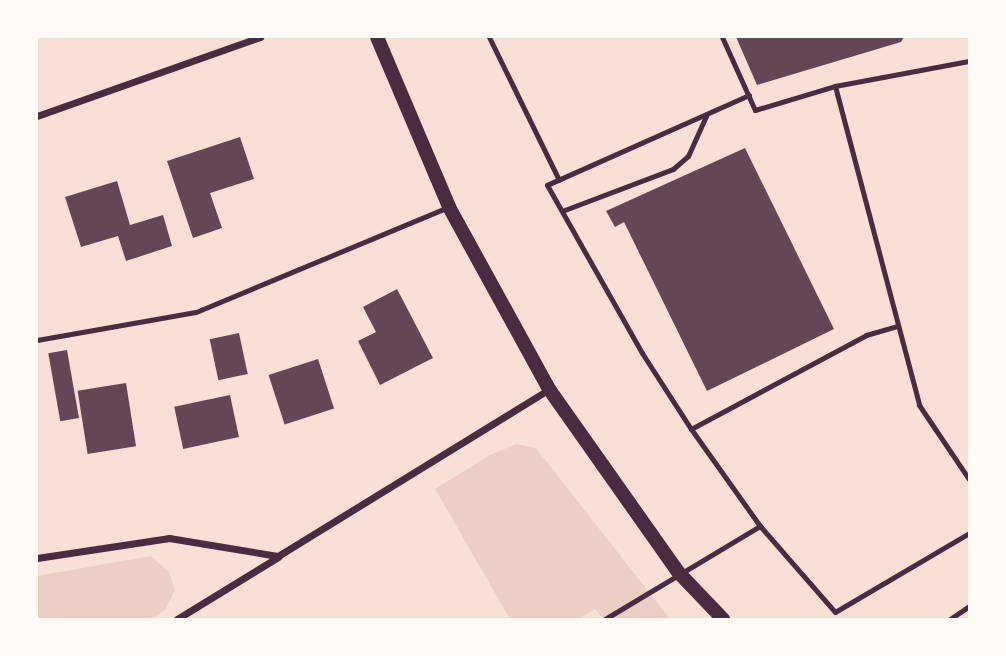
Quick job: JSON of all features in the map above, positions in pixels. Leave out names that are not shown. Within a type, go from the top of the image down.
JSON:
[{"type":"main road","points":[[377,37],[449,207],[549,389],[679,573],[723,619]]},
{"type":"street","points":[[37,116],[260,37]]},
{"type":"street","points":[[177,619],[549,389]]},
{"type":"street","points":[[37,558],[169,538],[278,556]]},
{"type":"lane","points":[[489,37],[559,180]]},
{"type":"lane","points":[[722,37],[755,110],[835,86],[969,61]]},
{"type":"lane","points":[[835,86],[919,405],[969,479]]},
{"type":"lane","points":[[749,95],[547,185],[642,353],[691,429],[760,526],[835,612],[969,533]]},
{"type":"lane","points":[[562,211],[673,169],[688,156],[707,114]]},
{"type":"lane","points":[[37,340],[196,312],[449,207]]},
{"type":"lane","points":[[691,429],[866,335],[898,326]]},
{"type":"lane","points":[[605,619],[760,526]]},
{"type":"lane","points":[[950,619],[969,607]]},
{"type":"shaded area","points":[[516,444],[536,448],[670,619],[603,619],[595,609],[579,619],[510,619],[435,489],[490,455]]},
{"type":"shaded area","points":[[151,556],[169,572],[175,590],[166,609],[152,619],[37,619],[37,576]]},
{"type":"building","points":[[736,37],[904,37],[901,42],[757,85]]},
{"type":"building","points":[[240,137],[254,179],[210,193],[222,228],[193,238],[167,161]]},
{"type":"building","points":[[745,148],[834,329],[707,391],[624,222],[615,227],[606,211]]},
{"type":"building","points":[[117,181],[130,225],[163,215],[172,246],[126,261],[118,236],[81,247],[65,197]]},
{"type":"building","points":[[397,289],[433,358],[380,385],[358,341],[376,332],[363,307]]},
{"type":"building","points":[[239,333],[248,374],[218,380],[210,339]]},
{"type":"building","points":[[67,350],[79,418],[60,421],[48,353]]},
{"type":"building","points":[[318,359],[334,408],[285,425],[269,375]]},
{"type":"building","points":[[126,383],[136,446],[88,454],[78,391]]},
{"type":"building","points":[[230,395],[239,437],[183,449],[174,407]]}]
